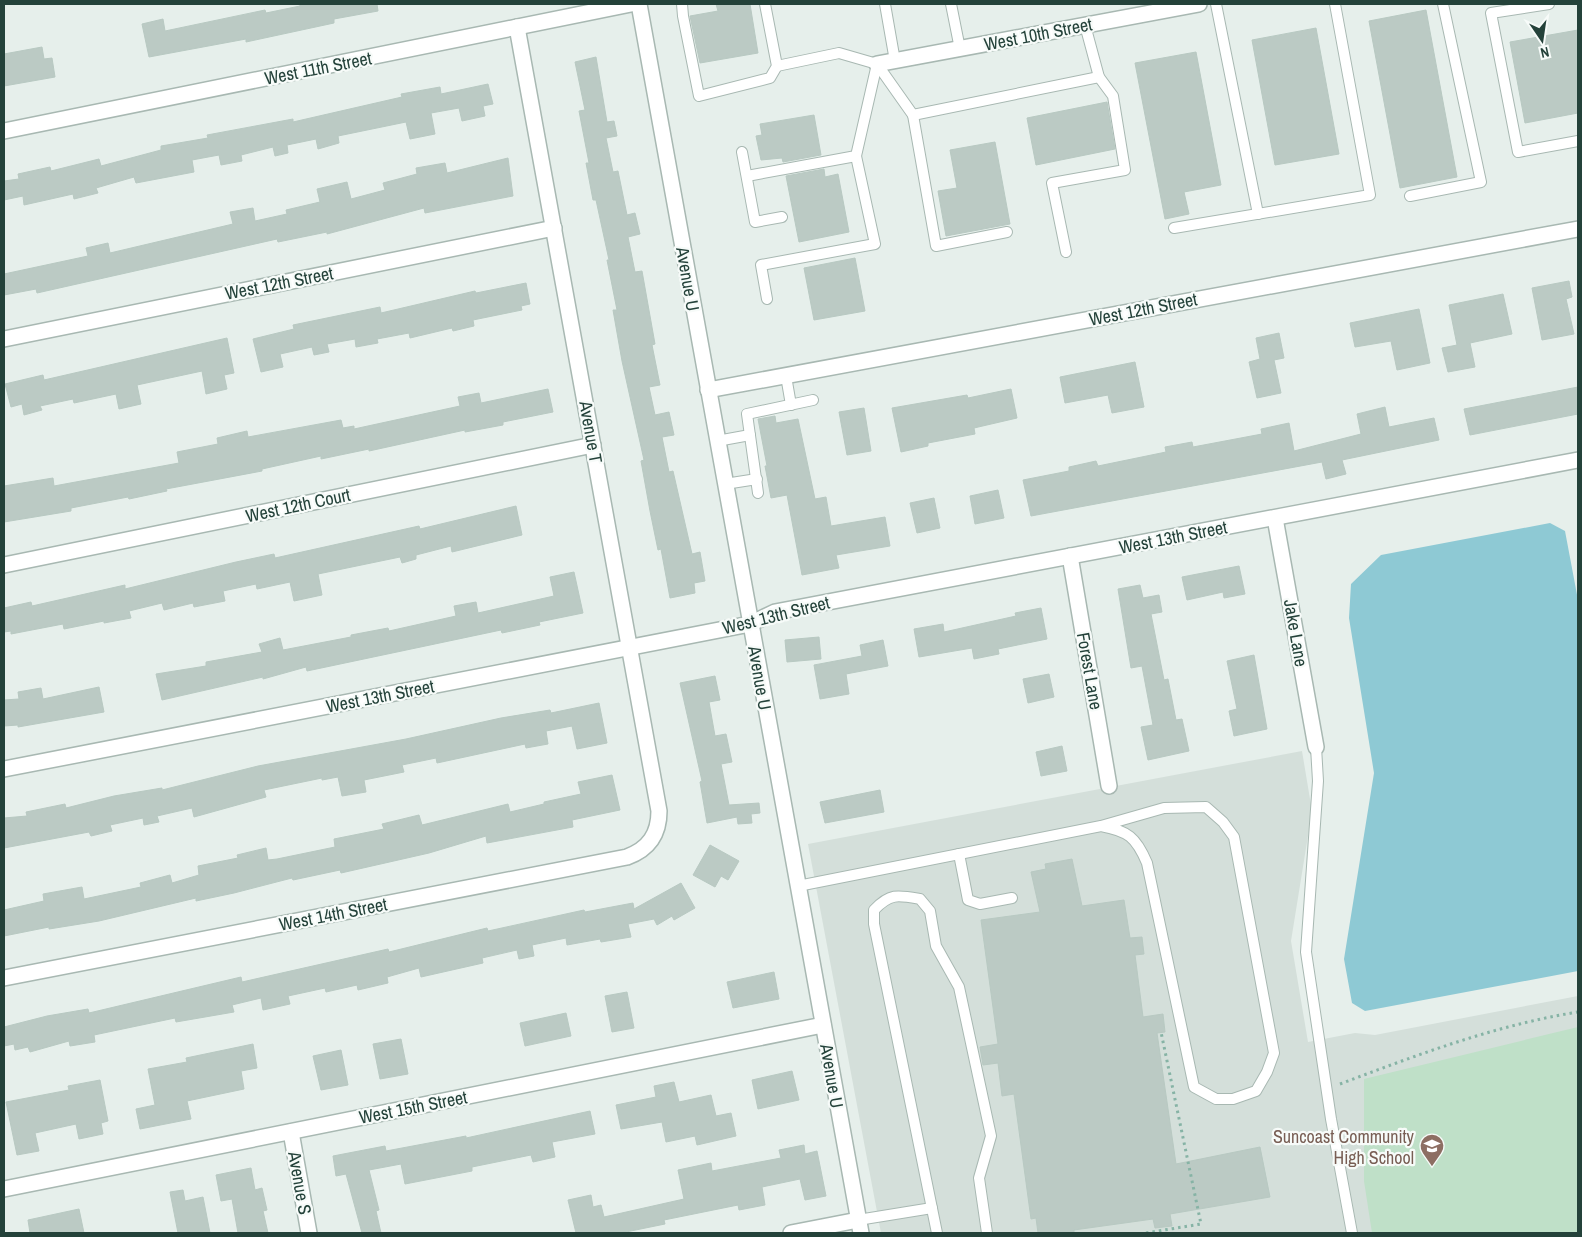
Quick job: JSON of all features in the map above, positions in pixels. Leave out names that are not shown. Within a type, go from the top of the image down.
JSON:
[{"type":"street","name":"West 11th Street","points":[[4,131],[631,4]]},
{"type":"street","name":"Avenue U","points":[[639,4],[859,1227]]},
{"type":"street","name":"West 10th Street","points":[[877,64],[1199,4]]},
{"type":"street","name":"Avenue T","points":[[517,28],[660,811],[660,824],[655,836]]},
{"type":"street","name":"West 12th Street","points":[[4,339],[554,228]]},
{"type":"street","name":"West 12th Street","points":[[708,390],[1578,229]]},
{"type":"street","name":"West 12th Court","points":[[4,565],[593,445]]},
{"type":"street","name":"West 13th Street","points":[[4,769],[750,624],[775,612],[1578,460]]},
{"type":"street","name":"Jake Lane","points":[[1275,518],[1316,747]]},
{"type":"street","name":"Forest Lane","points":[[1070,556],[1109,786]]},
{"type":"street","name":"West 14th Street","points":[[4,978],[627,857],[639,852],[655,836]]},
{"type":"street","name":"West 15th Street","points":[[4,1189],[823,1025]]},
{"type":"street","name":"Avenue S","points":[[291,1132],[309,1233]]},
{"type":"street","points":[[791,1233],[859,1227]]},
{"type":"lane","points":[[682,4],[699,96],[770,78],[777,66],[765,4]]},
{"type":"lane","points":[[885,4],[895,61]]},
{"type":"lane","points":[[951,4],[960,49]]},
{"type":"lane","points":[[1216,4],[1258,214]]},
{"type":"lane","points":[[1174,228],[1370,195],[1335,4]]},
{"type":"lane","points":[[1410,196],[1481,182],[1443,4]]},
{"type":"lane","points":[[1549,4],[1491,13],[1518,152],[1578,141]]},
{"type":"lane","points":[[1066,252],[1052,183],[1125,170],[1113,96],[1099,77],[1084,25]]},
{"type":"lane","points":[[777,66],[839,53],[877,64],[913,115],[936,246],[1006,232]]},
{"type":"lane","points":[[767,299],[761,265],[875,244],[856,156],[877,64]]},
{"type":"lane","points":[[913,115],[1099,77]]},
{"type":"lane","points":[[742,152],[755,222],[782,218]]},
{"type":"lane","points":[[747,176],[856,156]]},
{"type":"lane","points":[[786,376],[791,404]]},
{"type":"lane","points":[[758,493],[747,414],[813,400]]},
{"type":"lane","points":[[717,441],[750,435]]},
{"type":"lane","points":[[725,484],[756,479]]},
{"type":"lane","points":[[1316,747],[1318,781],[1306,952],[1331,1119],[1352,1233]]},
{"type":"lane","points":[[798,886],[1101,826],[1164,808],[1206,807],[1223,822],[1234,837],[1274,1053],[1267,1072],[1256,1090],[1233,1099],[1216,1099],[1194,1088],[1148,863],[1139,843],[1122,830],[1101,826]]},
{"type":"lane","points":[[959,854],[968,900],[980,904],[1012,898]]},
{"type":"lane","points":[[937,1233],[874,924],[874,910],[885,898],[900,895],[920,899],[930,911],[936,946],[959,987],[990,1136],[979,1178],[987,1233]]},
{"type":"lane","points":[[859,1227],[932,1208]]},
{"type":"path","points":[[1339,1084],[1430,1050],[1552,1016],[1578,1012]]},
{"type":"path","points":[[1146,1233],[1201,1224],[1161,1032]]},
{"type":"shaded area","points":[[1302,751],[1312,811],[1291,941],[1308,1042],[1355,1033],[1375,1035],[1578,996],[1578,1233],[881,1233],[808,844]]},
{"type":"green space","name":"Suncoast Community High School","points":[[1578,1027],[1578,1233],[1372,1233],[1364,1181],[1364,1079]]},
{"type":"water","points":[[1550,523],[1565,531],[1578,600],[1578,971],[1365,1011],[1352,1003],[1344,959],[1374,773],[1349,618],[1351,584],[1381,555]]},
{"type":"building","points":[[300,4],[377,4],[378,11],[334,19],[334,23],[246,42],[246,39],[149,57],[142,24],[163,19],[165,31],[265,10],[266,13],[300,6]]},
{"type":"building","points":[[716,4],[750,4],[758,53],[700,63],[690,16],[718,11]]},
{"type":"building","points":[[1426,10],[1457,177],[1400,188],[1369,21]]},
{"type":"building","points":[[1316,28],[1339,154],[1275,165],[1252,40]]},
{"type":"building","points":[[1578,30],[1578,113],[1525,123],[1510,42]]},
{"type":"building","points":[[42,47],[44,59],[52,58],[55,77],[4,86],[4,54]]},
{"type":"building","points":[[1196,52],[1221,185],[1184,192],[1189,214],[1165,219],[1135,63]]},
{"type":"building","points":[[596,57],[607,122],[614,121],[617,136],[606,138],[613,172],[618,171],[627,215],[635,213],[640,234],[628,237],[635,272],[642,271],[655,344],[652,345],[660,385],[649,387],[655,415],[669,412],[674,435],[662,437],[669,472],[673,471],[692,554],[700,552],[705,581],[694,583],[695,593],[670,598],[661,549],[658,550],[650,511],[641,461],[644,460],[622,361],[613,310],[617,310],[607,260],[609,260],[596,200],[593,200],[586,163],[589,163],[579,111],[585,110],[575,62]]},
{"type":"building","points":[[488,84],[493,104],[483,106],[485,116],[462,121],[459,108],[431,113],[435,134],[410,139],[406,122],[338,136],[339,143],[318,149],[316,139],[287,145],[288,153],[275,156],[273,147],[241,155],[242,161],[221,165],[219,155],[192,160],[194,172],[136,183],[134,177],[96,188],[98,193],[74,199],[73,194],[24,205],[23,196],[4,200],[4,181],[19,179],[18,174],[50,167],[51,171],[99,159],[101,166],[161,150],[161,146],[208,138],[207,135],[293,119],[293,122],[402,97],[401,94],[440,87],[441,94]]},
{"type":"building","points":[[1107,102],[1115,149],[1036,165],[1027,118]]},
{"type":"building","points":[[814,115],[821,155],[783,162],[782,158],[761,160],[756,136],[762,135],[760,124]]},
{"type":"building","points":[[995,142],[1010,224],[946,236],[938,191],[957,188],[950,150]]},
{"type":"building","points":[[508,158],[513,196],[425,213],[424,208],[327,234],[327,232],[278,242],[277,239],[37,293],[36,289],[4,295],[4,274],[88,256],[86,248],[108,243],[110,253],[233,224],[230,212],[253,208],[255,221],[287,214],[286,210],[320,202],[317,189],[347,182],[351,199],[385,190],[383,183],[417,174],[416,168],[445,163],[447,173]]},
{"type":"building","points":[[824,169],[825,177],[838,174],[849,232],[799,242],[786,176]]},
{"type":"building","points":[[855,258],[865,311],[814,320],[804,268]]},
{"type":"building","points":[[1569,281],[1572,297],[1566,299],[1574,334],[1542,340],[1532,288]]},
{"type":"building","points":[[526,283],[530,304],[521,306],[522,310],[473,320],[474,326],[453,331],[452,328],[410,338],[409,333],[377,339],[378,343],[356,347],[355,339],[327,344],[329,352],[314,355],[312,347],[280,354],[283,367],[261,372],[253,339],[294,329],[293,325],[380,307],[381,313],[475,291],[476,293]]},
{"type":"building","points":[[1503,294],[1512,334],[1470,343],[1475,367],[1448,372],[1442,348],[1457,345],[1449,305]]},
{"type":"building","points":[[1419,309],[1430,363],[1397,370],[1391,341],[1355,347],[1350,323]]},
{"type":"building","points":[[1279,333],[1284,358],[1274,360],[1281,393],[1257,398],[1249,362],[1260,359],[1256,338]]},
{"type":"building","points":[[227,338],[234,373],[224,375],[227,389],[206,394],[202,371],[137,385],[141,404],[119,409],[116,394],[74,403],[73,399],[40,406],[42,410],[24,415],[22,404],[11,407],[5,384],[43,375],[44,380]]},
{"type":"building","points":[[1135,362],[1144,407],[1112,413],[1108,395],[1065,403],[1060,377]]},
{"type":"building","points":[[1578,387],[1578,414],[1470,435],[1464,409]]},
{"type":"building","points":[[548,389],[553,412],[503,422],[503,425],[465,432],[465,430],[369,451],[369,449],[321,459],[321,456],[262,469],[262,471],[166,489],[167,491],[129,499],[128,497],[71,508],[71,511],[4,522],[4,486],[53,478],[54,486],[179,463],[177,452],[218,444],[217,438],[247,431],[248,437],[341,420],[343,428],[354,426],[354,429],[460,406],[458,397],[479,393],[481,403]]},
{"type":"building","points":[[1011,389],[1017,418],[974,428],[975,434],[928,443],[928,446],[901,452],[892,408],[967,395],[968,398]]},
{"type":"building","points":[[1385,407],[1389,427],[1434,418],[1439,440],[1342,460],[1346,474],[1326,479],[1322,462],[1031,516],[1023,480],[1069,471],[1069,467],[1096,461],[1098,466],[1166,452],[1165,447],[1192,442],[1193,447],[1262,434],[1261,429],[1289,423],[1294,451],[1361,434],[1357,414]]},
{"type":"building","points":[[864,408],[871,451],[847,455],[839,412]]},
{"type":"building","points":[[775,416],[776,423],[798,419],[815,499],[826,497],[831,526],[885,517],[890,546],[836,555],[839,568],[802,575],[787,495],[771,498],[765,466],[767,466],[758,419]]},
{"type":"building","points":[[998,490],[1004,518],[975,524],[970,496]]},
{"type":"building","points":[[934,498],[940,528],[917,533],[910,503]]},
{"type":"building","points":[[516,506],[522,535],[452,552],[451,546],[416,555],[416,559],[402,563],[400,557],[318,574],[322,595],[294,601],[290,582],[257,589],[256,584],[223,591],[225,601],[194,607],[193,603],[164,610],[162,603],[129,611],[131,618],[104,623],[104,621],[64,629],[63,624],[11,634],[11,631],[4,632],[4,608],[31,602],[32,606],[125,585],[125,589],[236,562],[274,554],[275,558],[419,526],[420,529]]},
{"type":"building","points":[[1239,566],[1245,594],[1224,598],[1223,592],[1187,600],[1182,577]]},
{"type":"building","points":[[574,572],[583,613],[539,622],[540,625],[502,633],[501,630],[307,671],[306,667],[263,679],[263,677],[162,700],[156,674],[206,666],[206,662],[262,652],[259,644],[280,638],[283,650],[388,628],[389,631],[456,616],[454,606],[476,602],[478,613],[554,596],[550,577]]},
{"type":"building","points":[[1140,585],[1143,598],[1159,595],[1162,612],[1151,614],[1164,680],[1168,679],[1176,720],[1182,719],[1189,751],[1148,760],[1141,727],[1153,725],[1142,666],[1131,668],[1118,589]]},
{"type":"building","points":[[1041,608],[1047,639],[998,649],[999,654],[974,659],[972,648],[919,657],[914,629],[943,624],[944,632],[1016,616],[1015,613]]},
{"type":"building","points":[[819,637],[821,659],[787,662],[785,640]]},
{"type":"building","points":[[883,640],[888,666],[846,674],[849,694],[820,699],[814,665],[862,656],[860,645]]},
{"type":"building","points":[[1254,655],[1267,729],[1234,736],[1229,711],[1237,709],[1227,661]]},
{"type":"building","points":[[1049,674],[1054,697],[1028,703],[1023,679]]},
{"type":"building","points":[[715,676],[720,700],[709,702],[715,736],[726,734],[732,762],[721,764],[729,805],[759,803],[760,813],[751,814],[752,823],[738,824],[737,817],[707,823],[700,782],[702,781],[680,683]]},
{"type":"building","points":[[99,687],[104,712],[18,727],[18,725],[4,726],[4,700],[19,699],[18,692],[41,688],[43,699]]},
{"type":"building","points":[[599,703],[607,743],[577,749],[572,726],[546,731],[548,744],[526,748],[525,744],[437,763],[436,758],[402,765],[404,772],[364,780],[366,792],[342,796],[338,777],[322,780],[322,778],[264,790],[266,797],[194,817],[192,808],[157,816],[159,822],[144,825],[143,818],[110,825],[112,831],[91,836],[89,832],[4,848],[4,818],[27,816],[26,812],[65,804],[66,808],[114,796],[162,788],[162,790],[258,766],[406,739],[501,718],[550,710],[551,713]]},
{"type":"building","points":[[1062,746],[1067,771],[1041,776],[1036,752]]},
{"type":"building","points":[[612,775],[620,810],[572,820],[573,827],[487,843],[486,836],[429,853],[341,873],[340,870],[293,880],[292,878],[234,893],[196,901],[196,898],[99,921],[49,929],[49,927],[4,936],[4,910],[44,901],[43,894],[82,887],[84,899],[141,887],[140,883],[170,875],[172,883],[199,875],[198,866],[238,858],[237,855],[266,848],[268,860],[335,847],[334,839],[384,829],[382,824],[419,815],[422,825],[508,804],[510,812],[544,804],[544,802],[581,794],[578,782]]},
{"type":"building","points":[[880,790],[884,812],[825,823],[820,802]]},
{"type":"building","points":[[710,845],[739,861],[728,880],[721,876],[715,887],[693,875]]},
{"type":"building","points":[[1072,859],[1082,906],[1124,900],[1130,938],[1142,937],[1144,954],[1135,955],[1143,1017],[1163,1014],[1165,1032],[1157,1033],[1176,1164],[1260,1147],[1270,1197],[1170,1214],[1172,1226],[1155,1228],[1153,1219],[1074,1230],[1074,1233],[1038,1233],[1036,1218],[1031,1219],[1014,1094],[1002,1096],[998,1063],[983,1065],[980,1047],[998,1044],[981,920],[1040,912],[1031,872],[1046,869],[1045,864]]},
{"type":"building","points":[[681,883],[695,908],[674,920],[672,916],[657,925],[654,919],[628,924],[631,937],[601,942],[600,939],[567,945],[566,938],[532,945],[534,956],[519,959],[517,950],[482,958],[483,963],[421,977],[419,968],[387,977],[388,983],[358,990],[357,985],[326,992],[325,988],[288,996],[290,1004],[263,1010],[261,998],[232,1005],[234,1012],[176,1022],[175,1018],[94,1035],[95,1042],[70,1046],[69,1041],[30,1052],[28,1047],[15,1050],[14,1044],[4,1046],[4,1027],[47,1016],[88,1009],[89,1013],[241,977],[242,982],[388,949],[389,952],[487,928],[488,931],[584,910],[585,912],[633,903],[634,909]]},
{"type":"building","points":[[774,972],[779,999],[733,1008],[727,982]]},
{"type":"building","points":[[627,992],[634,1028],[612,1032],[605,996]]},
{"type":"building","points":[[566,1013],[571,1036],[525,1046],[520,1023]]},
{"type":"building","points":[[401,1039],[408,1074],[380,1079],[373,1044]]},
{"type":"building","points":[[253,1044],[257,1068],[241,1071],[244,1089],[187,1101],[191,1119],[140,1129],[136,1109],[155,1105],[148,1069],[187,1062],[186,1058]]},
{"type":"building","points":[[341,1050],[348,1085],[321,1090],[313,1056]]},
{"type":"building","points":[[792,1071],[799,1100],[758,1109],[752,1080]]},
{"type":"building","points":[[100,1080],[108,1121],[101,1123],[103,1134],[79,1139],[76,1124],[35,1133],[39,1151],[17,1155],[6,1102],[69,1090],[68,1086]]},
{"type":"building","points":[[674,1082],[679,1102],[711,1095],[716,1116],[731,1113],[736,1136],[697,1145],[695,1136],[666,1142],[662,1122],[621,1129],[616,1105],[656,1097],[654,1086]]},
{"type":"building","points":[[590,1111],[595,1134],[552,1142],[555,1157],[533,1162],[531,1155],[472,1167],[472,1171],[405,1184],[401,1164],[369,1170],[379,1210],[376,1211],[381,1233],[362,1233],[346,1174],[336,1176],[333,1156],[385,1146],[386,1151],[466,1136],[466,1138]]},
{"type":"building","points":[[804,1145],[805,1154],[817,1151],[826,1196],[805,1200],[800,1179],[762,1187],[765,1205],[739,1210],[738,1205],[664,1220],[665,1224],[621,1233],[576,1233],[568,1200],[591,1195],[593,1207],[601,1205],[604,1217],[684,1199],[678,1170],[711,1163],[712,1171],[781,1158],[779,1150]]},
{"type":"building","points":[[251,1168],[255,1190],[262,1188],[267,1210],[263,1211],[268,1233],[238,1233],[232,1199],[221,1201],[216,1175]]},
{"type":"building","points":[[183,1190],[185,1201],[203,1197],[210,1233],[178,1233],[170,1192]]},
{"type":"building","points":[[79,1209],[84,1233],[30,1233],[28,1220]]},
{"type":"place","name":"Suncoast Community High School","points":[[1432,1167]]}]
